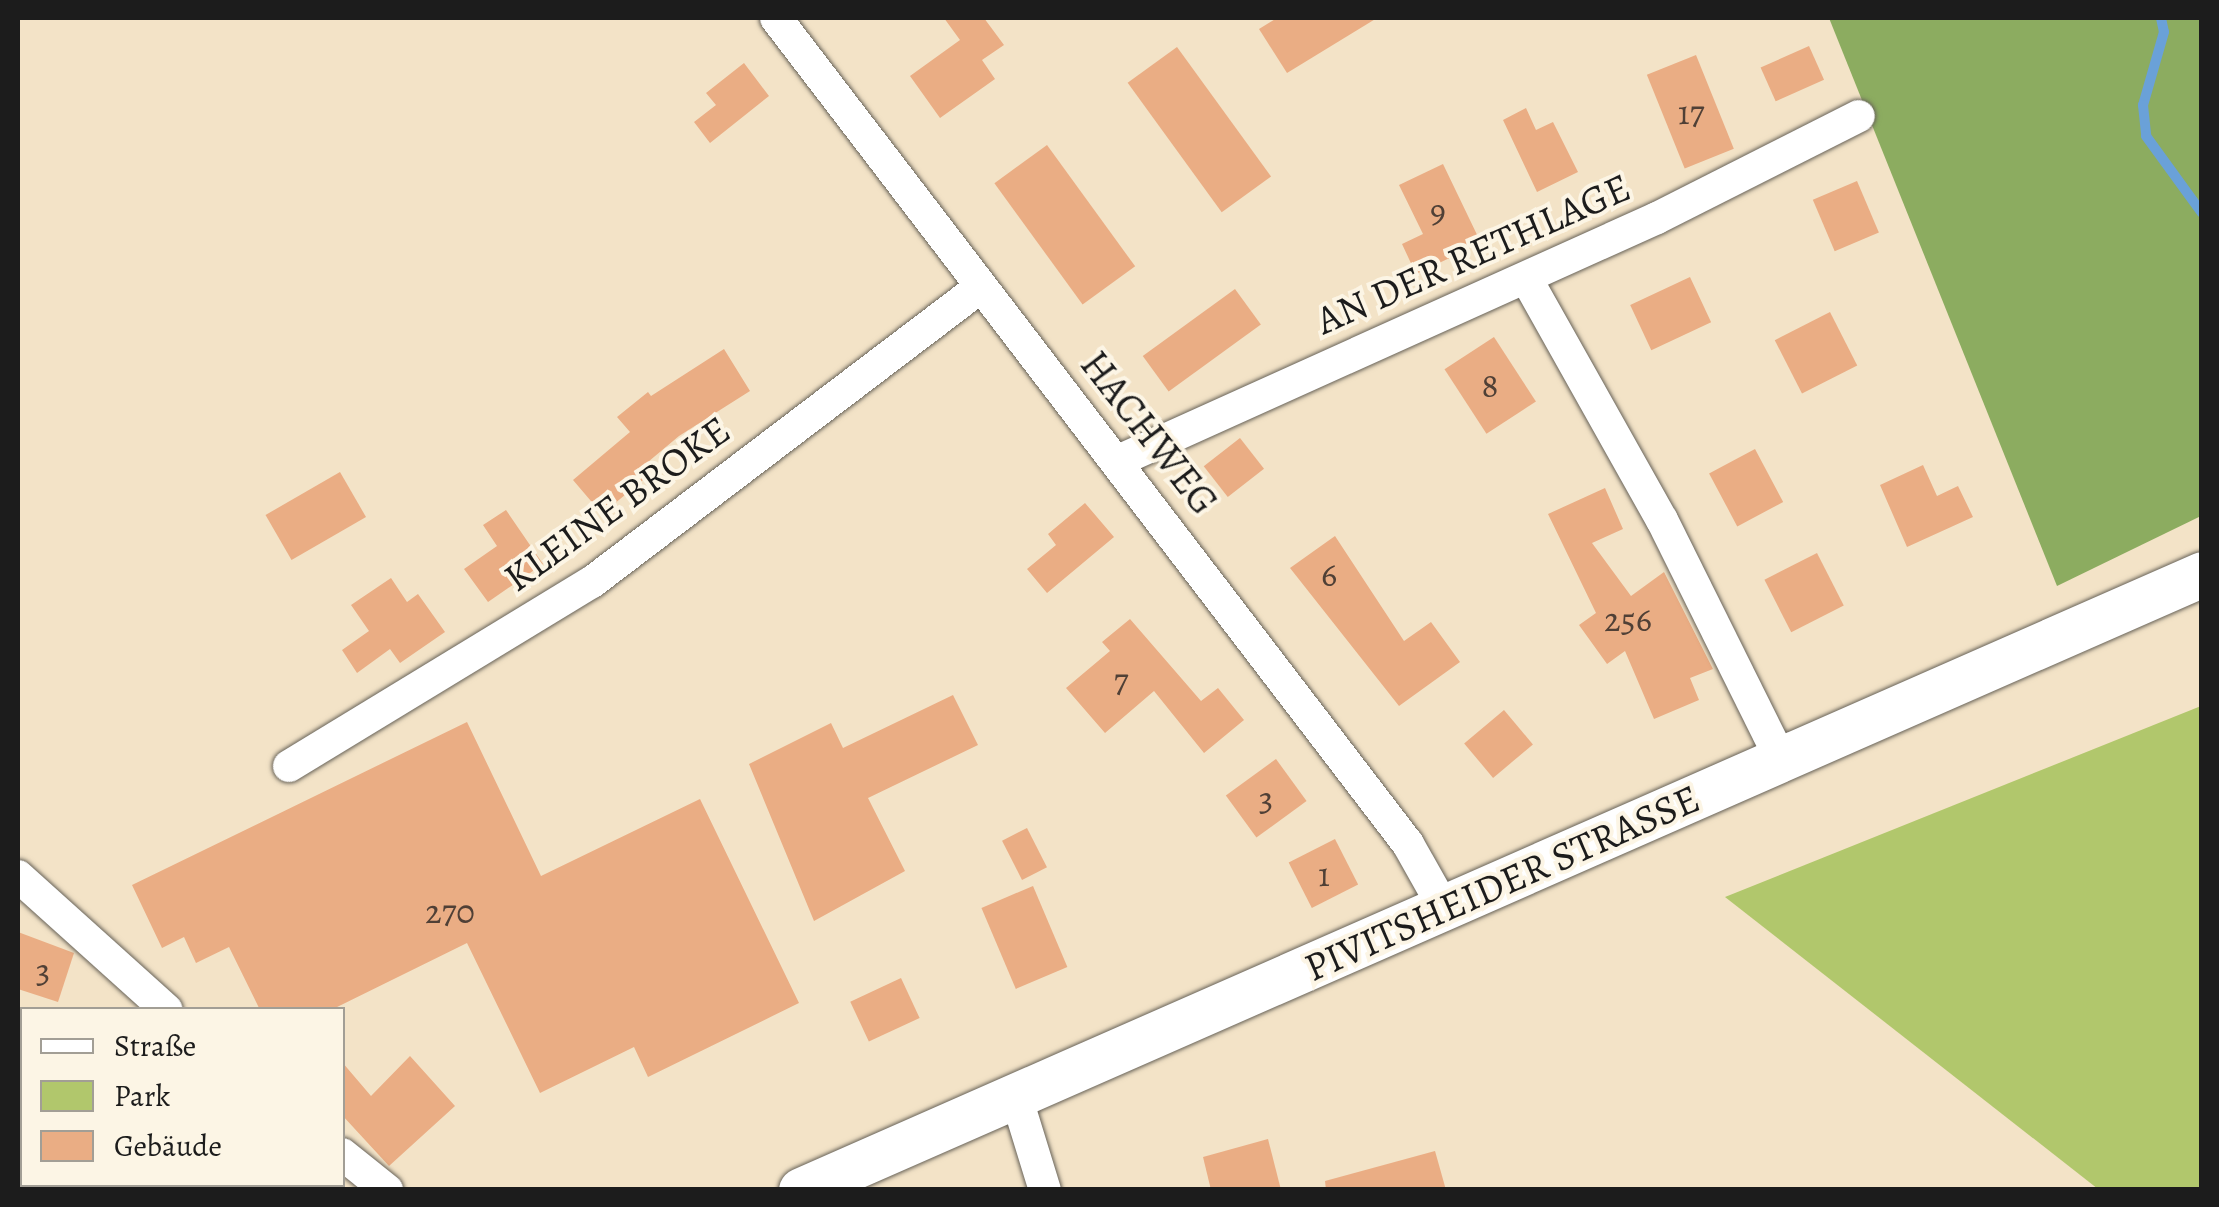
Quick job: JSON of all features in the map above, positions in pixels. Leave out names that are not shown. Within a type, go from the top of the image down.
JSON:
[{"type":"main road","name":"PIVITSHEIDER STRASSE","points":[[801,1190],[2202,574]]},
{"type":"street","name":"HACHWEG","points":[[776,18],[1408,844],[1444,908]]},
{"type":"street","name":"AN DER RETHLAGE","points":[[1118,461],[1526,278],[1859,116]]},
{"type":"street","points":[[1526,278],[1662,520],[1781,760]]},
{"type":"street","name":"KLEINE BROKE","points":[[289,766],[592,582],[980,288]]},
{"type":"street","points":[[18,876],[164,1007]]},
{"type":"street","points":[[1016,1096],[1045,1190]]},
{"type":"street","points":[[345,1156],[387,1190]]},
{"type":"green space","points":[[1829,18],[2201,18],[2201,516],[2057,586]]},
{"type":"green space","points":[[2201,706],[2201,1189],[2098,1189],[1725,897]]},
{"type":"building","points":[[944,18],[984,18],[1004,45],[982,60],[995,79],[940,118],[910,76],[960,40]]},
{"type":"building","points":[[1277,18],[1377,18],[1287,73],[1259,29]]},
{"type":"building","points":[[1809,46],[1824,80],[1776,101],[1761,68]]},
{"type":"building","points":[[1177,47],[1271,176],[1222,212],[1128,83]]},
{"type":"building","points":[[1696,55],[1734,149],[1685,168],[1647,75]]},
{"type":"building","points":[[744,63],[769,96],[710,143],[694,122],[716,105],[706,93]]},
{"type":"building","points":[[1526,108],[1536,130],[1553,122],[1578,172],[1537,192],[1503,120]]},
{"type":"building","points":[[1047,145],[1135,266],[1083,305],[994,183]]},
{"type":"building","points":[[1443,164],[1481,243],[1416,274],[1402,244],[1423,234],[1399,185]]},
{"type":"building","points":[[1857,181],[1879,233],[1835,251],[1813,200]]},
{"type":"building","points":[[1690,277],[1711,322],[1651,350],[1630,305]]},
{"type":"building","points":[[1235,289],[1261,325],[1169,392],[1143,356]]},
{"type":"building","points":[[1830,312],[1857,365],[1802,394],[1775,340]]},
{"type":"building","points":[[1494,337],[1536,402],[1486,434],[1445,369]]},
{"type":"building","points":[[724,349],[750,391],[679,436],[636,472],[643,480],[602,514],[573,480],[630,432],[617,417],[648,392],[651,396]]},
{"type":"building","points":[[1240,438],[1264,469],[1228,497],[1204,466]]},
{"type":"building","points":[[1755,449],[1783,502],[1737,526],[1709,473]]},
{"type":"building","points":[[1923,465],[1937,496],[1958,486],[1973,517],[1907,547],[1880,485]]},
{"type":"building","points":[[340,472],[366,517],[292,560],[266,515]]},
{"type":"building","points":[[1605,488],[1623,529],[1592,543],[1631,596],[1664,572],[1713,669],[1690,678],[1699,700],[1654,719],[1625,651],[1607,664],[1579,625],[1596,613],[1548,514]]},
{"type":"building","points":[[1085,503],[1114,537],[1047,593],[1027,569],[1056,545],[1048,534]]},
{"type":"building","points":[[506,510],[543,564],[488,602],[464,569],[497,546],[483,525]]},
{"type":"building","points":[[1335,536],[1404,641],[1431,622],[1460,662],[1399,706],[1290,568]]},
{"type":"building","points":[[1817,553],[1844,606],[1791,632],[1764,580]]},
{"type":"building","points":[[391,578],[407,602],[418,594],[445,632],[400,663],[390,649],[357,673],[342,650],[369,631],[351,605]]},
{"type":"building","points":[[1130,619],[1201,701],[1218,688],[1244,720],[1204,753],[1154,691],[1105,733],[1066,688],[1110,651],[1102,642]]},
{"type":"building","points":[[953,695],[978,745],[868,798],[905,871],[814,921],[749,764],[831,723],[843,748]]},
{"type":"building","points":[[1504,710],[1533,744],[1493,778],[1464,743]]},
{"type":"building","points":[[467,722],[541,876],[700,799],[799,1003],[648,1077],[634,1047],[540,1093],[467,943],[337,1007],[259,1007],[229,947],[196,963],[184,937],[162,948],[132,885]]},
{"type":"building","points":[[1276,759],[1307,801],[1256,838],[1226,795]]},
{"type":"building","points":[[1027,828],[1047,867],[1022,880],[1002,841]]},
{"type":"building","points":[[1335,839],[1358,884],[1312,908],[1289,863]]},
{"type":"building","points":[[1033,886],[1067,967],[1016,989],[981,908]]},
{"type":"building","points":[[18,932],[74,953],[58,1002],[18,989]]},
{"type":"building","points":[[901,978],[920,1018],[869,1042],[850,1002]]},
{"type":"building","points":[[410,1056],[455,1106],[389,1166],[345,1118],[345,1066],[371,1096]]},
{"type":"building","points":[[1268,1139],[1281,1190],[1211,1190],[1203,1157]]},
{"type":"building","points":[[1435,1151],[1446,1190],[1326,1190],[1325,1181]]},
{"type":"waterway","points":[[2161,18],[2164,32],[2143,105],[2146,136],[2202,213]]}]
